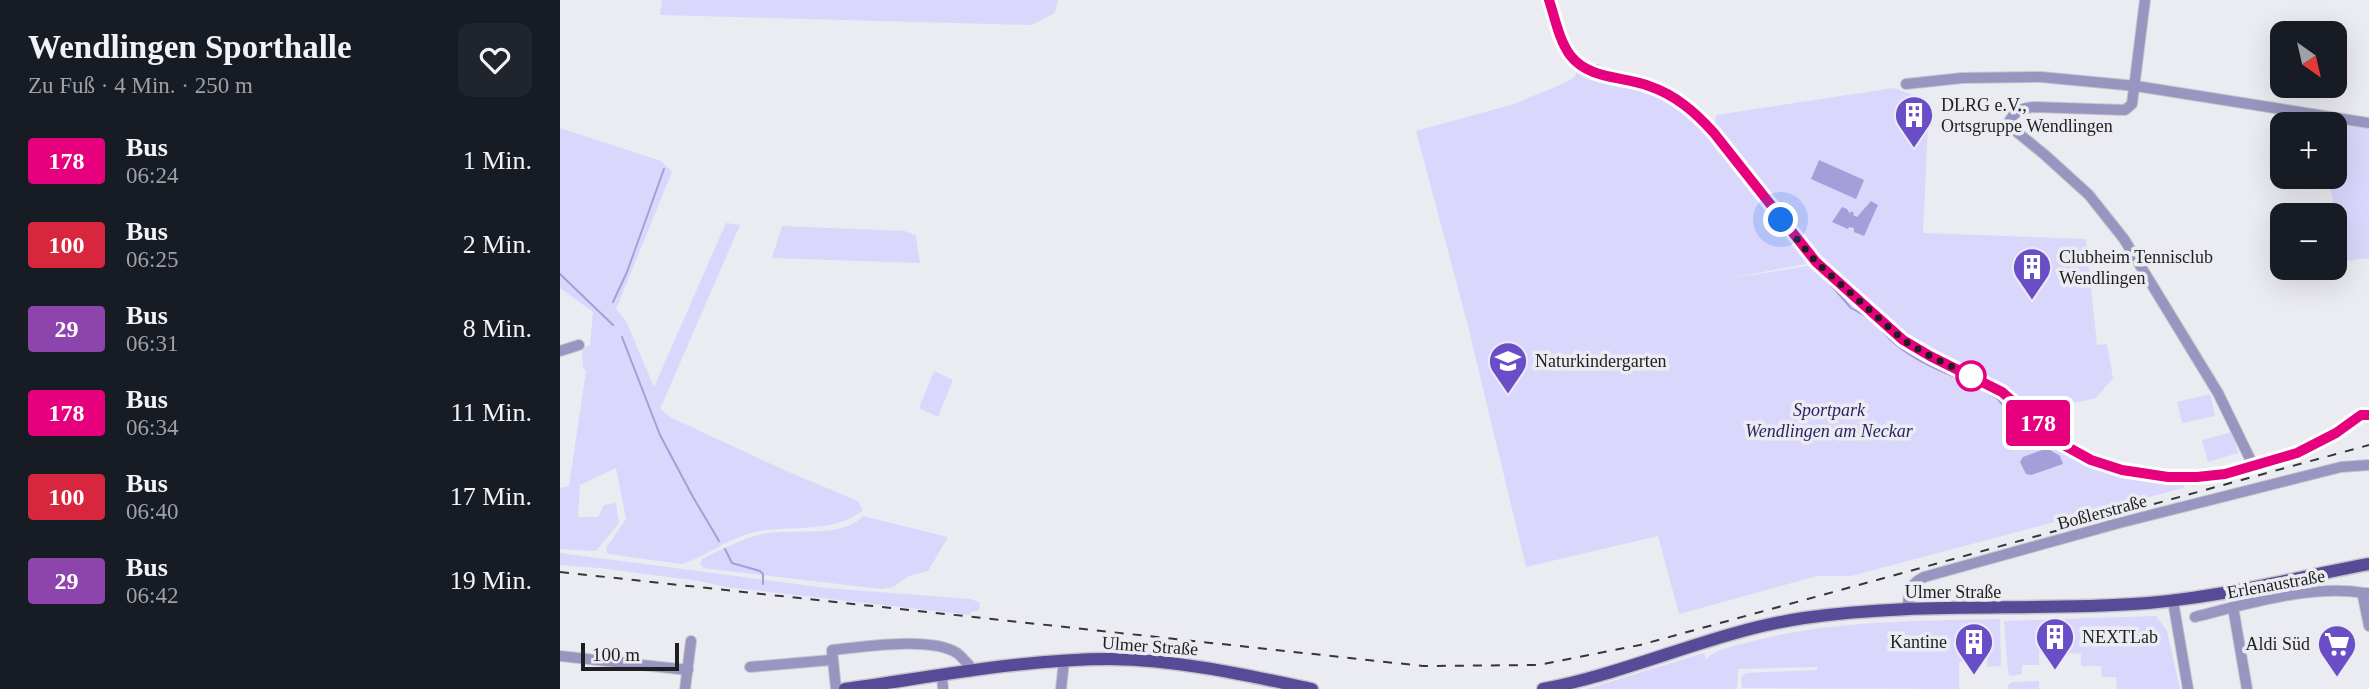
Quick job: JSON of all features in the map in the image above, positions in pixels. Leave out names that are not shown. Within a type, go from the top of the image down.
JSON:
[{"type":"main road","name":"Ulmer Straße","points":[[1552,688],[1775,623],[1835,614],[1908,609],[2073,608],[2172,601],[2369,564]]},
{"type":"main road","name":"Ulmer Straße","points":[[845,689],[942,682],[983,670],[1111,659],[1170,662],[1312,689]]},
{"type":"street","points":[[1549,0],[1566,49],[1580,66],[1590,72],[1648,85],[1673,96],[1700,117],[1816,262],[1903,340],[2002,392],[2062,444],[2078,454],[2109,467],[2168,477],[2197,477],[2253,467],[2316,445],[2361,415],[2369,415]]},
{"type":"street","points":[[2146,0],[2132,104],[2125,110],[2022,108],[2014,113],[2010,120],[2011,128],[2089,195],[2124,239],[2218,393],[2253,467]]},
{"type":"street","points":[[1906,84],[1962,78],[2041,77],[2136,86],[2369,123]]},
{"type":"street","points":[[560,351],[579,345]]},
{"type":"street","name":"Boßlerstraße","points":[[1908,609],[1911,587],[1916,580],[1924,577],[2119,523],[2341,467],[2369,465]]},
{"type":"street","name":"Erlenaustraße","points":[[2195,617],[2233,607],[2333,590],[2366,593],[2369,626]]},
{"type":"street","points":[[2172,601],[2188,689]]},
{"type":"street","points":[[2233,607],[2247,689]]},
{"type":"street","points":[[685,689],[691,641]]},
{"type":"street","points":[[836,689],[832,650],[905,644],[937,646],[956,653],[969,665]]},
{"type":"street","points":[[560,656],[688,670]]},
{"type":"street","points":[[750,667],[831,660]]},
{"type":"street","points":[[1061,689],[1064,661]]},
{"type":"green space","points":[[662,0],[1058,0],[1055,13],[1031,25],[660,15]]},
{"type":"green space","name":"Sportpark Wendlingen am Neckar","points":[[1580,66],[1648,85],[1700,117],[1816,262],[1726,279],[1814,265],[1823,260],[1715,124],[1716,115],[1894,88],[1929,101],[1923,233],[2086,239],[2097,345],[2107,344],[2113,378],[2096,398],[2024,414],[2081,462],[2143,479],[2187,481],[2183,488],[1851,576],[1817,576],[1679,614],[1658,536],[1526,567],[1468,326],[1416,131],[1514,104],[1567,82],[1574,77]]},
{"type":"green space","points":[[2347,120],[2369,123],[2369,258],[2347,261],[2347,203],[2333,203],[2330,189],[2347,189]]},
{"type":"green space","points":[[560,128],[661,161],[672,172],[616,309],[626,321],[654,387],[726,223],[740,225],[660,409],[672,418],[786,471],[858,501],[863,510],[851,518],[823,526],[751,533],[682,564],[608,554],[606,548],[626,519],[616,468],[580,485],[578,517],[598,517],[604,505],[616,503],[619,523],[596,551],[560,549],[560,488],[569,486],[586,371],[583,367],[582,348],[590,345],[593,312],[560,288]]},
{"type":"green space","points":[[782,226],[905,231],[916,236],[920,263],[772,258]]},
{"type":"green space","points":[[934,371],[953,380],[938,417],[919,408]]},
{"type":"green space","points":[[2210,394],[2215,416],[2182,423],[2177,402]]},
{"type":"green space","points":[[2232,432],[2238,453],[2208,462],[2202,440]]},
{"type":"green space","points":[[863,516],[948,537],[928,571],[909,576],[893,587],[881,589],[703,568],[700,564],[702,559],[755,536],[774,532],[842,528]]},
{"type":"green space","points":[[560,553],[826,588],[970,599],[979,602],[980,608],[978,611],[971,611],[970,615],[726,587],[700,581],[560,565]]},
{"type":"green space","points":[[2156,616],[2167,631],[2180,689],[2117,689],[2116,677],[2102,677],[2101,666],[2081,666],[2081,654],[2057,650],[2039,652],[2039,665],[2022,665],[2022,674],[2011,676],[2008,673],[2004,621]]},
{"type":"green space","points":[[2000,619],[2001,666],[1987,667],[1987,660],[1959,662],[1959,689],[1742,688],[1741,677],[1746,673],[1817,670],[1817,667],[1738,669],[1737,689],[1587,689],[1704,653],[1706,659],[1732,646],[1812,629],[1874,623]]},
{"type":"green space","points":[[2039,681],[2039,689],[2008,689],[2012,682]]},
{"type":"shaded area","points":[[1819,160],[1864,180],[1856,199],[1811,179]]},
{"type":"shaded area","points":[[1871,201],[1878,205],[1864,236],[1854,232],[1854,228],[1848,229],[1832,222],[1842,207],[1857,217]]},
{"type":"shaded area","points":[[2047,448],[2060,456],[2063,464],[2031,475],[2026,474],[2020,462],[2023,457]]},
{"type":"waterway","points":[[1597,65],[1620,73]]},
{"type":"waterway","points":[[1625,74],[1635,77]]},
{"type":"waterway","points":[[1640,78],[1649,81]]},
{"type":"waterway","points":[[1665,88],[1674,92]]},
{"type":"waterway","points":[[1678,95],[1686,100]]},
{"type":"waterway","points":[[1689,102],[1697,109]]},
{"type":"waterway","points":[[613,302],[627,272],[664,169]]},
{"type":"waterway","points":[[1816,268],[1851,308],[1878,323]]},
{"type":"waterway","points":[[560,274],[613,325]]},
{"type":"waterway","points":[[1881,329],[1909,354],[1968,382]]},
{"type":"waterway","points":[[622,337],[660,435],[719,541]]},
{"type":"waterway","points":[[1977,387],[1997,398],[2011,415]]},
{"type":"waterway","points":[[725,549],[732,563],[760,571],[763,574],[763,584]]},
{"type":"railway","points":[[560,572],[1423,666],[1538,665],[1640,645],[2369,445]]},
{"type":"bus line","name":"178","points":[[1549,0],[1566,49],[1580,66],[1590,72],[1648,85],[1673,96],[1700,117],[1816,262],[1861,303],[1903,340],[2002,392],[2046,431],[2078,454],[2109,467],[2168,477],[2225,474],[2297,453],[2316,445],[2361,415],[2369,415]]},
{"type":"place","name":"DLRG e.V., Ortsgruppe Wendlingen","points":[[1914,149]]},
{"type":"place","name":"Clubheim Tennisclub Wendlingen","points":[[2032,301]]},
{"type":"place","name":"Naturkindergarten","points":[[1508,395]]},
{"type":"place","name":"NEXTLab","points":[[2055,671]]},
{"type":"place","name":"Kantine","points":[[1974,676]]},
{"type":"place","name":"Aldi Süd","points":[[2337,678]]},
{"type":"route","points":[[1781,220],[1816,262],[1903,340],[1971,376]]}]
